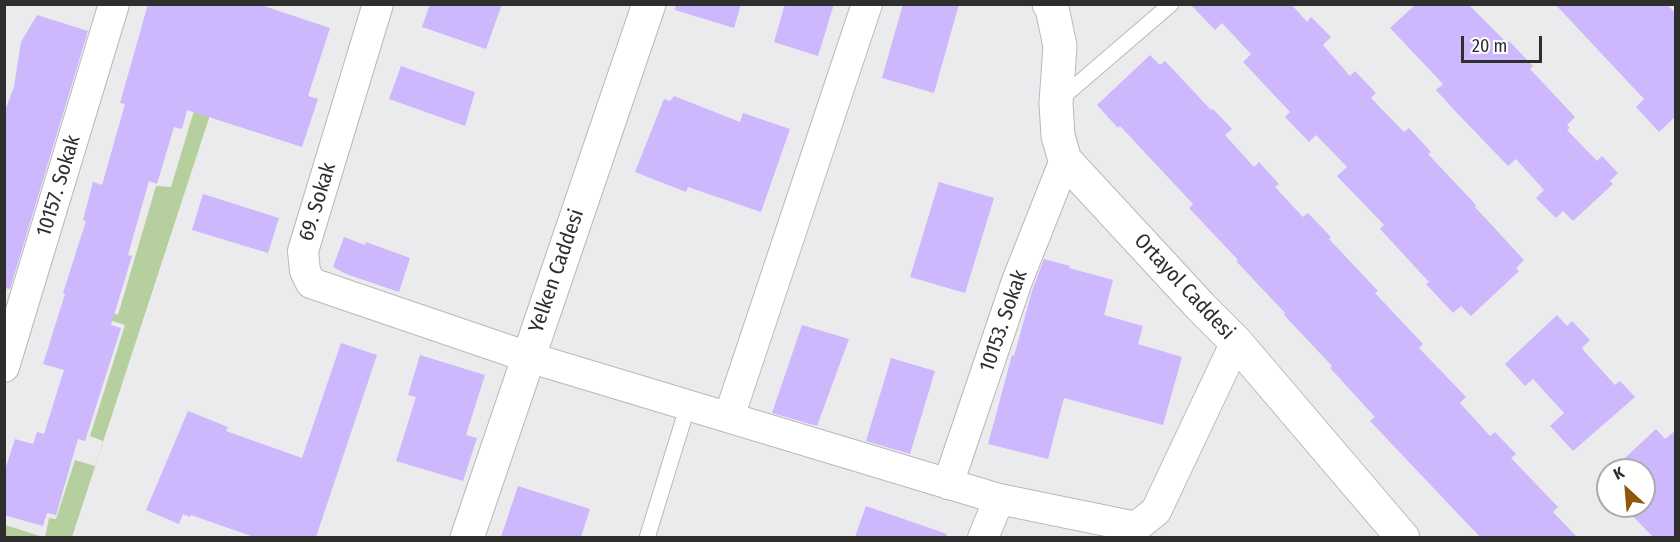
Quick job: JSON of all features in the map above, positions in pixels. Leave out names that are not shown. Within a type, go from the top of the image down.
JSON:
[{"type":"street","name":"10157. Sokak","points":[[4,367],[114,4]]},
{"type":"street","name":"69. Sokak","points":[[378,4],[303,251],[304,271],[311,283],[528,357],[948,484],[999,499],[1136,527],[1156,511],[1236,342]]},
{"type":"street","name":"Yelken Caddesi","points":[[467,537],[649,4]]},
{"type":"street","points":[[729,417],[867,4]]},
{"type":"street","name":"Ortayol Caddesi","points":[[1049,4],[1052,8],[1060,46],[1056,102],[1058,135],[1065,160],[1236,342],[1403,537]]},
{"type":"street","name":"10153. Sokak","points":[[948,484],[1017,281],[1065,160]]},
{"type":"street","points":[[983,537],[999,499]]},
{"type":"lane","points":[[1056,102],[1171,4]]},
{"type":"lane","points":[[647,537],[688,405]]},
{"type":"green space","points":[[246,5],[72,537],[45,538],[49,518],[56,519],[75,460],[95,466],[103,441],[90,436],[125,325],[63,305],[64,296],[118,315],[156,186],[171,187],[224,12]]},
{"type":"green space","points":[[5,525],[43,537],[5,537]]},
{"type":"building","points":[[148,4],[258,4],[330,28],[308,96],[318,99],[302,147],[187,110],[182,129],[174,127],[157,184],[149,181],[128,255],[132,256],[111,325],[121,328],[85,441],[78,439],[56,515],[47,513],[43,526],[4,515],[4,473],[15,439],[33,444],[37,432],[44,434],[64,370],[43,364],[86,221],[83,220],[93,182],[102,185],[125,104],[120,103]]},
{"type":"building","points":[[430,4],[502,4],[486,49],[422,27]]},
{"type":"building","points":[[676,4],[741,4],[734,28],[675,10]]},
{"type":"building","points":[[785,4],[834,4],[818,56],[774,42]]},
{"type":"building","points":[[903,4],[959,4],[934,93],[882,78]]},
{"type":"building","points":[[1190,4],[1291,4],[1307,22],[1311,17],[1331,37],[1323,45],[1350,76],[1355,71],[1376,93],[1371,98],[1404,132],[1409,128],[1431,152],[1428,154],[1524,260],[1516,268],[1519,271],[1471,316],[1461,306],[1453,313],[1426,284],[1429,282],[1380,229],[1384,225],[1337,176],[1347,167],[1316,135],[1309,142],[1285,117],[1290,112],[1243,62],[1251,54],[1222,23],[1215,30]]},
{"type":"building","points":[[1416,4],[1468,4],[1533,66],[1530,69],[1575,117],[1567,125],[1570,128],[1567,130],[1597,161],[1602,156],[1618,173],[1610,181],[1613,184],[1573,221],[1563,211],[1556,218],[1536,198],[1544,190],[1516,159],[1508,166],[1455,111],[1436,90],[1443,84],[1390,28]]},
{"type":"building","points":[[1555,4],[1667,4],[1676,14],[1676,116],[1659,132],[1636,107],[1644,99]]},
{"type":"building","points":[[37,15],[88,31],[10,289],[4,288],[4,113],[14,87],[21,42]]},
{"type":"building","points":[[1150,55],[1160,65],[1165,61],[1211,110],[1213,109],[1232,129],[1225,135],[1254,167],[1259,162],[1279,184],[1275,187],[1303,217],[1308,213],[1331,237],[1329,239],[1378,291],[1375,293],[1423,344],[1419,348],[1466,397],[1460,403],[1490,436],[1495,432],[1516,454],[1511,458],[1558,507],[1553,512],[1577,537],[1480,537],[1370,421],[1375,417],[1330,368],[1332,366],[1284,315],[1285,313],[1236,261],[1238,260],[1189,208],[1193,204],[1120,126],[1118,128],[1097,105]]},
{"type":"building","points":[[401,66],[475,92],[465,126],[389,99]]},
{"type":"building","points":[[674,96],[740,122],[743,113],[790,129],[761,212],[688,187],[686,192],[635,172],[664,99],[670,101]]},
{"type":"building","points":[[939,182],[994,198],[965,293],[910,277]]},
{"type":"building","points":[[203,194],[279,218],[268,253],[192,230]]},
{"type":"building","points":[[344,237],[365,245],[366,242],[410,258],[399,292],[346,274],[333,267]]},
{"type":"building","points":[[1044,259],[1113,280],[1104,315],[1143,326],[1138,344],[1182,357],[1163,425],[1064,398],[1048,459],[988,444],[1012,355],[1014,356],[1032,291]]},
{"type":"building","points":[[1557,315],[1567,326],[1572,321],[1590,340],[1582,348],[1584,351],[1615,385],[1620,381],[1635,397],[1573,451],[1550,426],[1564,413],[1533,379],[1525,386],[1505,364]]},
{"type":"building","points":[[802,325],[849,339],[817,426],[772,413]]},
{"type":"building","points":[[341,343],[377,355],[316,537],[254,537],[191,515],[190,517],[183,514],[179,524],[146,510],[188,411],[228,427],[226,431],[302,458]]},
{"type":"building","points":[[420,355],[485,375],[466,435],[477,438],[463,481],[396,461],[416,397],[408,395]]},
{"type":"building","points":[[891,358],[935,371],[910,454],[866,441]]},
{"type":"building","points":[[1656,429],[1665,439],[1676,430],[1676,537],[1653,537],[1635,518],[1656,518],[1656,458],[1625,458]]},
{"type":"building","points":[[518,486],[590,509],[581,537],[501,537]]},
{"type":"building","points":[[866,506],[947,534],[946,537],[855,537]]}]
